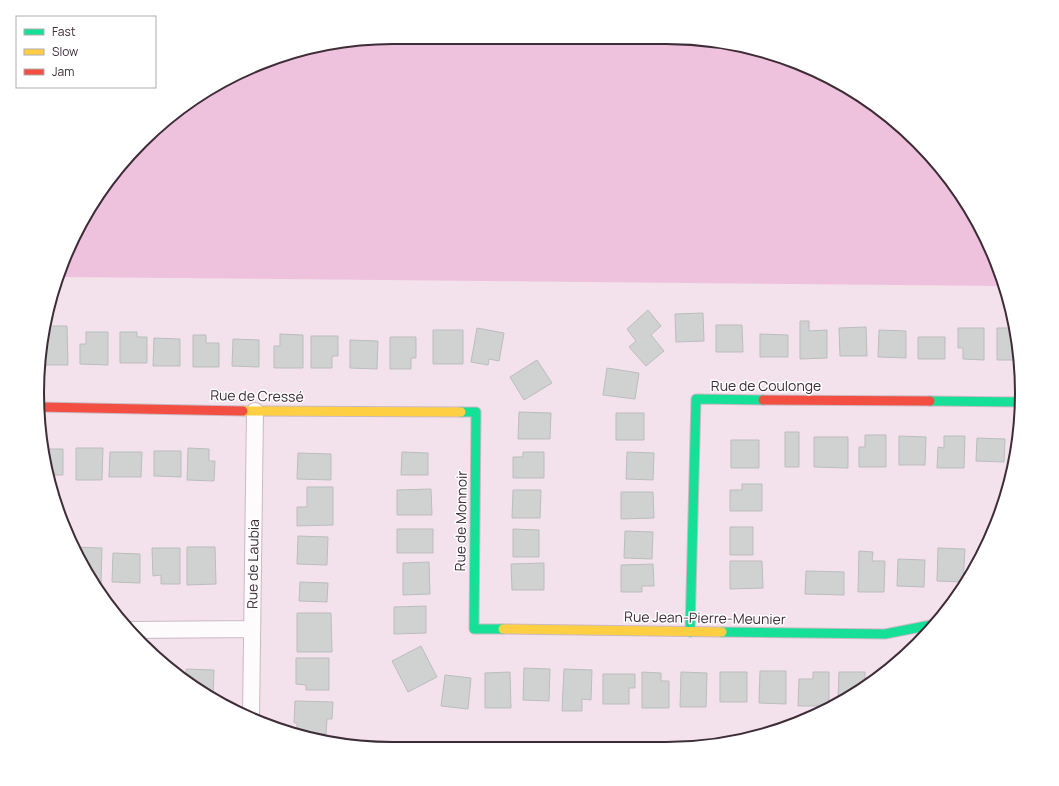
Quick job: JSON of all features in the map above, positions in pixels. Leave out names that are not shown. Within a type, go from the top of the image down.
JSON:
[{"type":"street","name":"Rue de Coulonge","points":[[690,632],[696,399],[1015,402]]},
{"type":"street","name":"Rue de Cressé","points":[[45,407],[255,411],[476,412]]},
{"type":"street","name":"Rue de Laubia","points":[[251,711],[255,411]]},
{"type":"street","name":"Rue de Monnoir","points":[[474,629],[476,412]]},
{"type":"street","name":"Rue Jean-Pierre-Meunier","points":[[474,629],[886,634],[925,626]]},
{"type":"street","points":[[137,630],[252,629]]},
{"type":"shaded area","points":[[666,44],[712,47],[756,56],[778,63],[800,71],[841,91],[878,116],[913,146],[943,181],[956,199],[979,239],[998,286],[64,277],[71,259],[91,218],[116,181],[146,146],[181,116],[199,103],[218,91],[259,71],[303,56],[347,47],[370,45]]},
{"type":"building","points":[[648,310],[661,326],[651,335],[664,351],[646,366],[629,347],[636,341],[627,329]]},
{"type":"building","points":[[703,313],[704,341],[676,342],[675,314]]},
{"type":"building","points":[[800,321],[809,321],[809,331],[827,330],[827,358],[800,359]]},
{"type":"building","points":[[716,325],[742,325],[743,352],[716,352]]},
{"type":"building","points":[[51,326],[67,326],[68,365],[45,365]]},
{"type":"building","points":[[866,327],[867,356],[840,356],[839,328]]},
{"type":"building","points":[[477,328],[504,333],[499,361],[489,359],[488,365],[471,362]]},
{"type":"building","points":[[958,328],[984,328],[984,360],[963,359],[963,348],[958,348]]},
{"type":"building","points":[[997,328],[1009,328],[1013,360],[997,360]]},
{"type":"building","points":[[433,330],[463,330],[463,364],[433,364]]},
{"type":"building","points":[[879,330],[906,331],[906,358],[878,357]]},
{"type":"building","points":[[86,332],[108,332],[108,365],[80,364],[80,344],[86,344]]},
{"type":"building","points":[[120,332],[137,332],[137,337],[147,337],[147,363],[120,363]]},
{"type":"building","points":[[280,334],[303,335],[303,368],[274,368],[274,346],[280,346]]},
{"type":"building","points":[[760,334],[788,335],[788,357],[760,357]]},
{"type":"building","points":[[193,335],[206,335],[206,343],[219,343],[219,367],[193,367]]},
{"type":"building","points":[[311,336],[338,336],[338,356],[332,356],[332,368],[311,368]]},
{"type":"building","points":[[390,337],[416,337],[416,358],[411,358],[411,369],[390,369]]},
{"type":"building","points":[[918,337],[945,337],[945,359],[918,359]]},
{"type":"building","points":[[154,338],[180,339],[180,366],[153,366]]},
{"type":"building","points":[[233,339],[259,340],[259,367],[232,366]]},
{"type":"building","points":[[350,340],[378,341],[377,369],[350,368]]},
{"type":"building","points":[[537,360],[552,383],[524,400],[510,377]]},
{"type":"building","points":[[607,368],[639,373],[635,399],[603,395]]},
{"type":"building","points":[[519,412],[551,413],[550,439],[518,439]]},
{"type":"building","points":[[616,413],[644,413],[644,440],[616,440]]},
{"type":"building","points":[[785,432],[799,432],[799,467],[785,467]]},
{"type":"building","points":[[865,435],[886,435],[886,467],[859,467],[859,447],[865,447]]},
{"type":"building","points":[[899,436],[926,437],[925,465],[899,465]]},
{"type":"building","points":[[944,436],[965,436],[964,468],[937,468],[938,447],[944,448]]},
{"type":"building","points":[[814,437],[848,437],[848,468],[814,467]]},
{"type":"building","points":[[977,438],[1005,439],[1004,462],[976,461]]},
{"type":"building","points":[[731,440],[759,440],[759,468],[731,468]]},
{"type":"building","points":[[76,448],[103,448],[102,480],[76,480]]},
{"type":"building","points":[[188,448],[209,449],[209,461],[215,461],[214,481],[187,480]]},
{"type":"building","points":[[49,449],[63,449],[63,475],[54,475]]},
{"type":"building","points":[[154,451],[181,451],[181,477],[154,476]]},
{"type":"building","points":[[110,452],[142,452],[141,477],[109,477]]},
{"type":"building","points":[[402,452],[428,453],[428,475],[401,475]]},
{"type":"building","points":[[523,452],[544,452],[544,478],[513,478],[513,457],[523,457]]},
{"type":"building","points":[[627,452],[654,453],[653,480],[626,479]]},
{"type":"building","points":[[298,453],[331,454],[331,480],[297,479]]},
{"type":"building","points":[[742,484],[762,484],[762,511],[730,511],[730,490],[742,490]]},
{"type":"building","points":[[307,487],[333,487],[333,525],[297,526],[297,507],[307,507]]},
{"type":"building","points":[[431,489],[432,515],[397,515],[397,490]]},
{"type":"building","points":[[513,490],[541,490],[540,518],[512,518]]},
{"type":"building","points":[[621,492],[653,492],[654,518],[621,519]]},
{"type":"building","points":[[730,527],[753,527],[753,555],[730,555]]},
{"type":"building","points":[[397,529],[433,529],[433,553],[397,553]]},
{"type":"building","points":[[513,529],[539,530],[539,557],[513,557]]},
{"type":"building","points":[[625,531],[653,532],[652,559],[624,558]]},
{"type":"building","points":[[298,536],[328,537],[327,565],[297,564]]},
{"type":"building","points":[[80,547],[102,548],[101,584]]},
{"type":"building","points":[[187,547],[215,547],[216,584],[187,585]]},
{"type":"building","points":[[152,548],[180,548],[180,584],[161,584],[161,575],[153,576]]},
{"type":"building","points":[[938,548],[965,549],[963,575],[959,582],[937,581]]},
{"type":"building","points":[[859,551],[873,552],[872,561],[885,561],[884,592],[858,592]]},
{"type":"building","points":[[113,553],[140,554],[140,583],[112,582]]},
{"type":"building","points":[[898,559],[925,560],[924,587],[897,586]]},
{"type":"building","points":[[730,561],[762,561],[763,588],[730,589]]},
{"type":"building","points":[[429,562],[430,594],[403,595],[403,563]]},
{"type":"building","points":[[544,563],[544,590],[512,590],[511,564]]},
{"type":"building","points":[[653,564],[654,586],[642,586],[642,592],[621,592],[621,565]]},
{"type":"building","points":[[806,571],[844,572],[844,595],[805,594]]},
{"type":"building","points":[[300,582],[328,583],[327,602],[299,601]]},
{"type":"building","points":[[426,606],[426,633],[394,634],[394,607]]},
{"type":"building","points":[[297,613],[331,613],[332,652],[297,652]]},
{"type":"building","points":[[421,646],[437,677],[408,692],[392,661]]},
{"type":"building","points":[[296,658],[329,658],[329,690],[306,690],[306,685],[296,684]]},
{"type":"building","points":[[524,668],[550,669],[549,701],[523,700]]},
{"type":"building","points":[[186,669],[214,670],[213,692],[199,683],[186,674]]},
{"type":"building","points":[[564,669],[592,670],[591,700],[582,699],[582,711],[562,711]]},
{"type":"building","points":[[760,671],[786,671],[786,704],[759,703]]},
{"type":"building","points":[[510,672],[511,708],[485,708],[485,673]]},
{"type":"building","points":[[642,672],[661,673],[661,681],[669,681],[669,708],[642,708]]},
{"type":"building","points":[[681,672],[707,673],[706,707],[680,707]]},
{"type":"building","points":[[720,672],[747,672],[747,702],[720,702]]},
{"type":"building","points":[[813,672],[829,672],[829,701],[820,706],[798,706],[799,679],[813,679]]},
{"type":"building","points":[[839,672],[865,672],[865,679],[838,696]]},
{"type":"building","points":[[603,674],[635,674],[635,688],[629,688],[629,704],[603,704]]},
{"type":"building","points":[[445,675],[471,678],[468,709],[441,706]]},
{"type":"building","points":[[295,701],[333,702],[332,719],[327,719],[326,734],[297,728],[297,723],[294,723]]},
{"type":"traffic: fast","points":[[690,632],[696,399],[763,400]]},
{"type":"traffic: fast","points":[[930,401],[1015,402]]},
{"type":"traffic: fast","points":[[461,412],[476,412],[474,629],[503,629]]},
{"type":"traffic: fast","points":[[722,632],[885,634],[925,626]]},
{"type":"traffic: slow","points":[[243,411],[461,412]]},
{"type":"traffic: slow","points":[[503,629],[722,632]]},
{"type":"traffic: jam","points":[[763,400],[930,401]]},
{"type":"traffic: jam","points":[[45,407],[243,411]]}]
